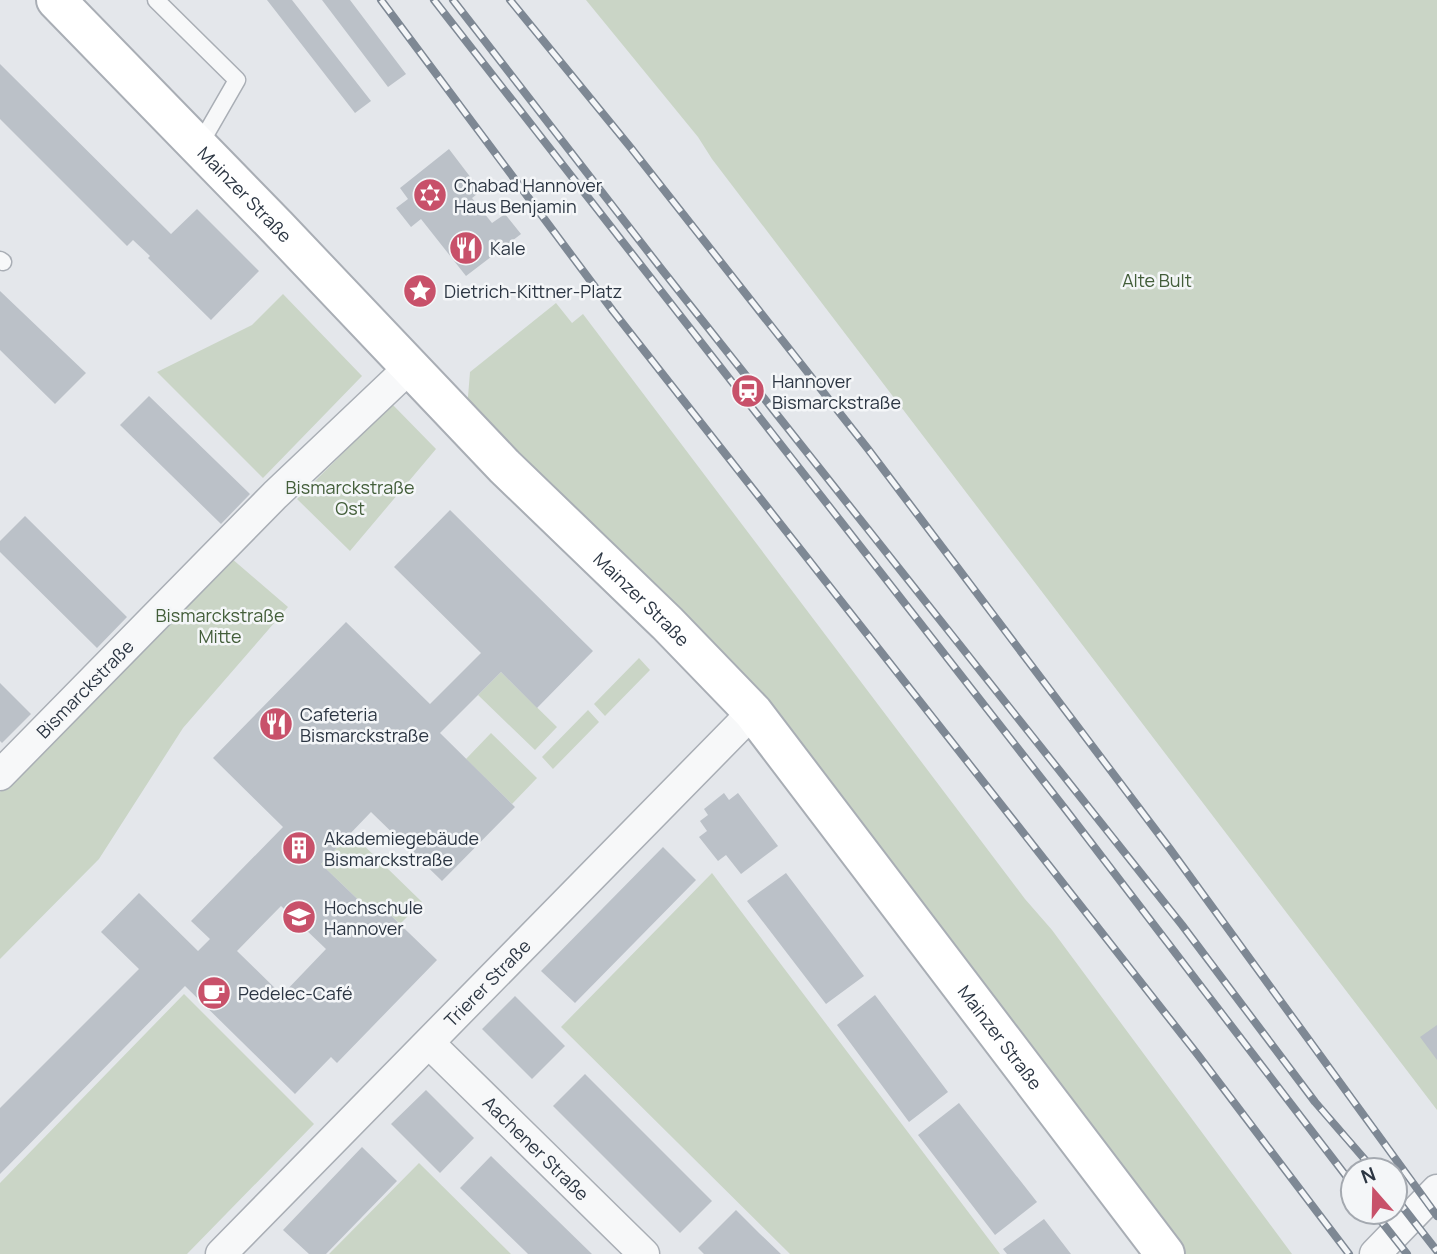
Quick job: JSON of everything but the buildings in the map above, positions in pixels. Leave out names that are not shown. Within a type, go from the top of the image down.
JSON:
[{"type":"street","name":"Mainzer Straße","points":[[56,0],[504,466],[667,623],[753,712],[1165,1254]]},
{"type":"street","name":"Bismarckstraße","points":[[0,775],[275,495],[409,368]]},
{"type":"street","name":"Trierer Straße","points":[[220,1254],[753,712]]},
{"type":"street","name":"Aachener Straße","points":[[429,1043],[644,1254]]},
{"type":"street","points":[[1375,1254],[1437,1190]]},
{"type":"lane","points":[[156,0],[237,80],[199,146]]},
{"type":"green space","name":"Alte Bult","points":[[586,0],[1437,0],[1437,1110],[712,159],[698,137]]},
{"type":"green space","points":[[283,294],[362,376],[263,478],[157,372],[252,325]]},
{"type":"green space","points":[[556,303],[572,323],[583,314],[1025,899],[1052,930],[1292,1254],[1167,1254],[760,707],[467,409],[470,372]]},
{"type":"green space","name":"Bismarckstraße Ost","points":[[392,404],[436,449],[350,551],[297,499]]},
{"type":"green space","name":"Bismarckstraße Mitte","points":[[231,558],[288,607],[183,728],[99,859],[0,959],[0,792]]},
{"type":"green space","points":[[639,658],[650,670],[605,716],[594,704]]},
{"type":"green space","points":[[501,672],[557,727],[535,750],[478,695]]},
{"type":"green space","points":[[588,710],[599,722],[553,769],[542,757]]},
{"type":"green space","points":[[491,733],[537,778],[512,804],[466,759]]},
{"type":"green space","points":[[351,833],[422,902],[400,924],[380,905],[372,913],[321,864]]},
{"type":"green space","points":[[712,873],[1000,1254],[790,1254],[561,1027]]},
{"type":"green space","points":[[184,994],[314,1124],[187,1254],[0,1254],[0,1183]]},
{"type":"green space","points":[[419,1163],[511,1254],[329,1254]]},
{"type":"railway","points":[[381,0],[613,311],[1198,1055],[1349,1254]]},
{"type":"railway","points":[[434,0],[1066,810],[1339,1167]]},
{"type":"railway","points":[[453,0],[663,271],[1182,925],[1315,1102],[1362,1156]]},
{"type":"railway","points":[[510,0],[631,148],[868,449],[1170,849],[1437,1216]]},
{"type":"railway","points":[[1409,1215],[1437,1251]]},
{"type":"railway","points":[[1385,1226],[1407,1254]]},
{"type":"place","name":"Chabad Hannover Haus Benjamin","points":[[430,195]]},
{"type":"place","name":"Kale","points":[[466,248]]},
{"type":"place","name":"Dietrich-Kittner-Platz","points":[[420,291]]},
{"type":"place","name":"Hannover Bismarckstraße","points":[[748,391]]},
{"type":"place","name":"Cafeteria Bismarckstraße","points":[[276,724]]},
{"type":"place","name":"Akademiegebäude Bismarckstraße","points":[[299,848]]},
{"type":"place","name":"Hochschule Hannover","points":[[299,917]]},
{"type":"place","name":"Pedelec-Café","points":[[214,993]]}]
